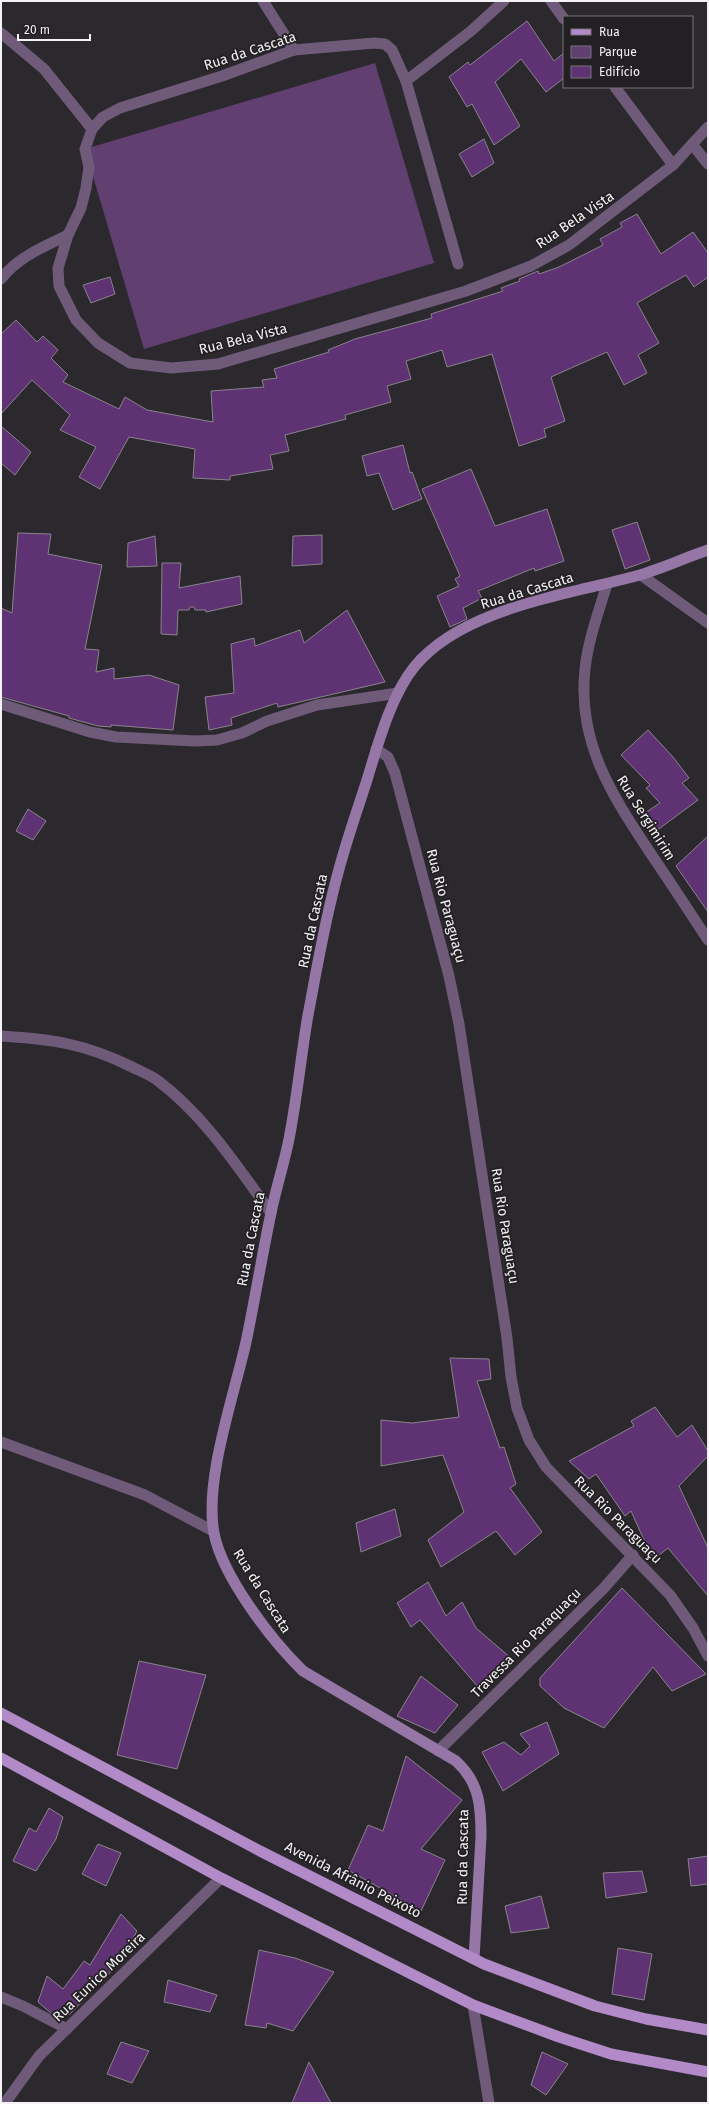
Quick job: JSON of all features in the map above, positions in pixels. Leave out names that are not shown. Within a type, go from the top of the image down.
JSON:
[{"type":"main road","name":"Rua da Cascata","points":[[474,1959],[481,1837],[479,1802],[475,1785],[467,1771],[456,1761],[303,1671],[286,1654],[233,1579],[224,1563],[213,1531],[214,1489],[219,1457],[246,1343],[271,1213],[289,1140],[308,1018],[337,877],[376,749],[398,693],[414,667],[431,649],[456,632],[522,605],[641,575],[708,550]]},
{"type":"main road","name":"Avenida Afrânio Peixoto","points":[[1,1713],[260,1850],[474,1959],[537,1985],[595,2006],[646,2019],[708,2030]]},
{"type":"main road","points":[[1,1758],[221,1878],[473,2005],[559,2037],[611,2054],[708,2072]]},
{"type":"street","points":[[262,1],[294,50]]},
{"type":"street","points":[[406,81],[471,31],[504,1]]},
{"type":"street","points":[[551,1],[563,18]]},
{"type":"street","points":[[1,33],[44,69],[92,129]]},
{"type":"street","name":"Rua da Cascata","points":[[92,129],[103,117],[120,108],[222,76],[294,50],[374,43],[385,44],[392,50],[406,81],[458,264]]},
{"type":"street","points":[[616,88],[673,165]]},
{"type":"street","name":"Rua Bela Vista","points":[[92,129],[85,149],[89,167],[86,188],[81,208],[68,235],[58,268],[59,286],[76,320],[98,343],[130,363],[171,368],[218,364],[466,291],[531,266],[575,241],[673,165],[708,127]]},
{"type":"street","points":[[692,144],[708,164]]},
{"type":"street","points":[[1,279],[9,270],[25,257],[68,235]]},
{"type":"street","points":[[641,575],[708,624]]},
{"type":"street","name":"Rua Sergimirim","points":[[607,584],[585,669],[585,708],[591,742],[603,777],[618,804],[708,940]]},
{"type":"street","points":[[1,704],[90,732],[116,737],[195,741],[217,740],[242,733],[272,718],[317,705],[398,693]]},
{"type":"street","name":"Rua Rio Paraguaçu","points":[[376,749],[388,757],[395,773],[449,976],[459,1024],[507,1338],[511,1377],[517,1408],[529,1440],[546,1468],[633,1555],[670,1595],[693,1628],[708,1656]]},
{"type":"street","points":[[1,1036],[43,1038],[83,1047],[118,1060],[156,1079],[186,1105],[215,1137],[271,1213]]},
{"type":"street","points":[[1,1442],[145,1495],[213,1531]]},
{"type":"street","name":"Travessa Rio Paraquaçu","points":[[438,1751],[603,1589],[633,1555]]},
{"type":"street","name":"Rua Eunico Moreira","points":[[5,2103],[38,2056],[221,1878]]},
{"type":"street","points":[[1,1997],[23,2006],[67,2028]]},
{"type":"street","points":[[473,2005],[489,2103]]},
{"type":"green space","points":[[375,63],[434,263],[144,349],[85,149]]},
{"type":"building","points":[[527,21],[554,61],[563,54],[563,79],[546,92],[521,59],[495,82],[520,126],[494,145],[472,104],[467,107],[449,77],[468,62],[470,65]]},
{"type":"building","points":[[484,139],[494,163],[472,177],[459,154]]},
{"type":"building","points":[[637,214],[661,254],[693,232],[708,253],[708,277],[694,287],[686,275],[637,303],[659,343],[638,355],[647,373],[624,385],[607,352],[551,377],[565,421],[544,429],[546,437],[519,446],[492,354],[447,367],[442,350],[406,361],[411,379],[387,386],[391,402],[345,415],[346,419],[285,435],[289,451],[270,455],[273,469],[230,476],[230,480],[193,478],[195,449],[129,437],[100,489],[79,477],[96,447],[60,430],[70,415],[32,380],[1,414],[1,334],[16,320],[37,342],[43,336],[58,350],[51,358],[68,375],[63,382],[119,409],[125,397],[147,410],[213,422],[211,391],[264,387],[262,380],[277,378],[274,369],[329,352],[328,350],[355,339],[432,318],[431,314],[503,291],[501,288],[520,281],[519,279],[538,271],[539,274],[559,267],[603,245],[600,239],[622,227],[620,223]]},
{"type":"building","points":[[110,277],[115,294],[91,303],[83,285]]},
{"type":"building","points":[[1,426],[31,452],[15,475],[1,463]]},
{"type":"building","points":[[403,445],[410,473],[412,472],[422,499],[393,510],[379,473],[367,476],[362,456]]},
{"type":"building","points":[[471,469],[495,526],[547,509],[564,561],[535,571],[534,568],[478,591],[482,598],[463,608],[467,619],[450,627],[437,596],[459,586],[455,579],[460,576],[422,489]]},
{"type":"building","points":[[637,522],[650,560],[625,569],[612,530]]},
{"type":"building","points":[[18,533],[51,534],[48,554],[102,565],[85,649],[99,650],[96,672],[114,668],[114,679],[149,675],[179,685],[173,730],[111,725],[111,727],[98,726],[69,718],[69,716],[1,697],[1,608],[12,613]]},
{"type":"building","points":[[322,535],[322,564],[292,566],[293,536]]},
{"type":"building","points":[[155,536],[157,566],[127,567],[128,543]]},
{"type":"building","points":[[162,563],[181,563],[179,588],[240,576],[242,604],[206,612],[206,610],[195,610],[194,607],[190,607],[189,610],[178,610],[177,635],[161,634]]},
{"type":"building","points":[[347,610],[385,682],[278,707],[277,703],[231,718],[232,725],[209,730],[205,697],[234,693],[231,644],[254,638],[255,646],[300,630],[304,643]]},
{"type":"building","points":[[648,730],[673,757],[689,778],[682,783],[698,800],[656,831],[642,815],[660,803],[646,788],[650,785],[621,755]]},
{"type":"building","points":[[28,809],[46,821],[33,840],[16,831]]},
{"type":"building","points":[[708,836],[708,912],[676,866]]},
{"type":"building","points":[[450,1358],[489,1359],[491,1379],[477,1381],[500,1448],[504,1447],[516,1484],[510,1488],[542,1532],[515,1555],[496,1531],[441,1567],[428,1540],[464,1512],[443,1455],[381,1466],[381,1420],[412,1423],[459,1417]]},
{"type":"building","points":[[655,1407],[677,1437],[692,1425],[708,1451],[708,1456],[679,1486],[708,1548],[708,1596],[668,1548],[653,1560],[631,1511],[625,1516],[596,1474],[589,1479],[569,1461],[634,1426],[631,1421]]},
{"type":"building","points":[[395,1509],[401,1536],[361,1552],[356,1523]]},
{"type":"building","points":[[428,1582],[446,1616],[462,1602],[476,1628],[512,1659],[479,1688],[420,1620],[411,1627],[397,1603]]},
{"type":"building","points":[[622,1588],[706,1674],[672,1691],[653,1667],[604,1728],[564,1708],[540,1686],[540,1678]]},
{"type":"building","points":[[139,1661],[206,1675],[177,1769],[117,1755]]},
{"type":"building","points":[[421,1676],[458,1705],[435,1733],[397,1716]]},
{"type":"building","points":[[547,1722],[559,1754],[503,1791],[482,1752],[504,1742],[521,1755],[530,1746],[520,1734]]},
{"type":"building","points":[[406,1756],[462,1800],[421,1849],[445,1860],[421,1911],[348,1870],[368,1825],[383,1831]]},
{"type":"building","points":[[49,1808],[63,1817],[56,1839],[36,1871],[13,1861],[29,1828],[36,1832]]},
{"type":"building","points":[[98,1844],[121,1853],[106,1886],[82,1874]]},
{"type":"building","points":[[708,1856],[708,1884],[691,1886],[688,1859]]},
{"type":"building","points":[[642,1871],[647,1892],[606,1898],[603,1873]]},
{"type":"building","points":[[541,1896],[549,1928],[511,1933],[505,1906]]},
{"type":"building","points":[[121,1914],[137,1931],[120,1962],[69,2015],[66,2013],[60,2017],[52,2014],[38,2002],[47,1976],[63,1989],[84,1961],[90,1965]]},
{"type":"building","points":[[618,1948],[652,1954],[644,2000],[612,1994]]},
{"type":"building","points":[[259,1950],[295,1958],[334,1972],[293,2031],[267,2023],[266,2028],[245,2025]]},
{"type":"building","points":[[168,1980],[217,1995],[210,2012],[164,2002]]},
{"type":"building","points":[[121,2042],[149,2051],[132,2083],[107,2074]]},
{"type":"building","points":[[542,2052],[568,2064],[546,2095],[531,2085]]},
{"type":"building","points":[[309,2062],[331,2103],[292,2103]]}]
